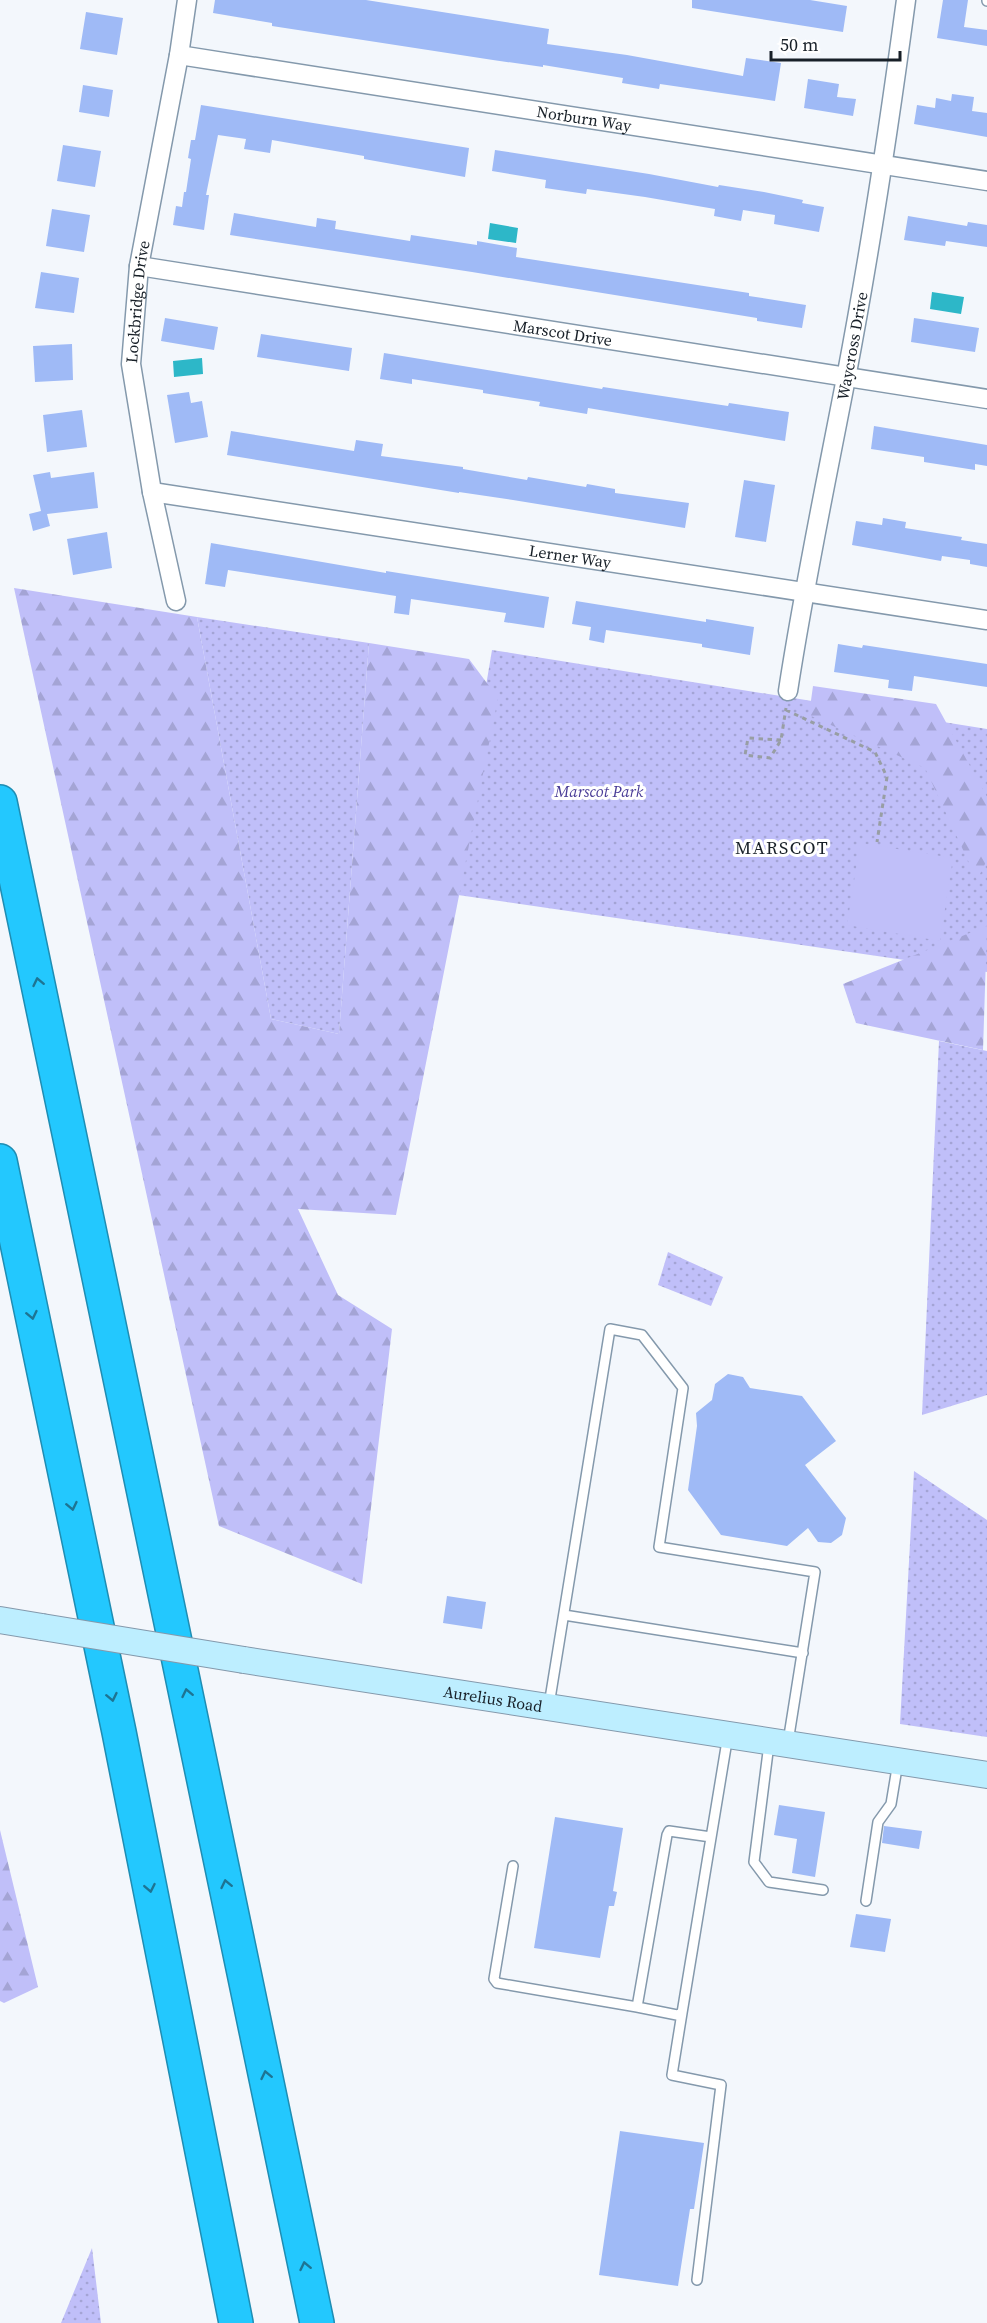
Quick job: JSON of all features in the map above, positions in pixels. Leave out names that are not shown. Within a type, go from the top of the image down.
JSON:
[{"type":"highway","points":[[0,802],[317,2323]]},
{"type":"highway","points":[[0,1161],[119,1732],[236,2323]]},
{"type":"street","name":"Lockbridge Drive","points":[[177,601],[152,492],[131,364],[139,266],[179,55],[187,0]]},
{"type":"street","name":"Waycross Drive","points":[[787,700],[803,592],[846,377],[884,165],[906,0]]},
{"type":"street","name":"Norburn Way","points":[[179,55],[987,181]]},
{"type":"street","name":"Marscot Drive","points":[[139,266],[987,399]]},
{"type":"street","name":"Lerner Way","points":[[152,492],[987,620]]},
{"type":"street","name":"Aurelius Road","points":[[0,1620],[987,1775]]},
{"type":"lane","points":[[549,1707],[610,1329],[642,1335],[683,1388],[658,1547],[815,1572],[802,1653],[779,1743],[754,1862],[769,1882],[823,1890]]},
{"type":"lane","points":[[564,1615],[802,1653]]},
{"type":"lane","points":[[696,2280],[721,2085],[672,2075],[728,1735]]},
{"type":"lane","points":[[866,1901],[878,1822],[891,1804],[898,1762]]},
{"type":"lane","points":[[637,2007],[667,1835],[669,1831],[711,1837]]},
{"type":"lane","points":[[513,1866],[494,1979],[497,1983],[677,2015],[681,2013]]},
{"type":"path","points":[[781,740],[748,738],[746,754],[770,758],[781,740],[787,700],[876,752],[887,777],[878,842]]},
{"type":"green space","points":[[14,588],[197,617],[271,1019],[339,1034],[369,643],[469,659],[498,698],[396,1215],[298,1209],[338,1295],[392,1329],[362,1584],[219,1526]]},
{"type":"green space","points":[[197,617],[369,643],[339,1034],[271,1019]]},
{"type":"green space","name":"Marscot Park","points":[[492,650],[987,729],[987,972],[451,894]]},
{"type":"green space","points":[[813,686],[936,704],[987,797],[987,860],[977,880],[925,768],[809,715]]},
{"type":"green space","points":[[860,843],[953,858],[940,941],[847,925]]},
{"type":"green space","points":[[987,926],[983,1050],[856,1023],[843,984]]},
{"type":"green space","points":[[939,1041],[987,1051],[987,1395],[922,1415]]},
{"type":"green space","points":[[668,1252],[723,1277],[711,1306],[658,1285]]},
{"type":"green space","points":[[914,1471],[987,1520],[987,1737],[900,1724]]},
{"type":"green space","points":[[0,1830],[38,1987],[4,2003],[0,2001]]},
{"type":"green space","points":[[92,2248],[101,2323],[61,2323]]},
{"type":"shaded area","points":[[490,223],[518,228],[516,243],[488,239]]},
{"type":"shaded area","points":[[932,292],[964,297],[961,314],[930,309]]},
{"type":"shaded area","points":[[202,358],[203,374],[174,377],[173,361]]},
{"type":"building","points":[[215,0],[366,0],[549,29],[547,44],[627,55],[743,76],[746,58],[781,63],[775,101],[660,84],[659,89],[622,83],[623,78],[272,26],[272,23],[213,13]]},
{"type":"building","points":[[692,0],[810,0],[847,6],[843,32],[692,8]]},
{"type":"building","points":[[943,0],[968,0],[964,27],[987,30],[987,46],[937,38]]},
{"type":"building","points":[[86,12],[123,18],[117,55],[80,49]]},
{"type":"building","points":[[808,79],[839,84],[837,97],[856,99],[853,116],[804,108]]},
{"type":"building","points":[[83,85],[113,90],[109,117],[79,112]]},
{"type":"building","points":[[952,94],[974,97],[972,111],[987,113],[987,137],[914,124],[917,105],[935,108],[936,98],[951,101]]},
{"type":"building","points":[[201,105],[469,148],[465,177],[272,140],[270,153],[244,149],[246,139],[218,135],[206,195],[209,195],[204,230],[173,225],[176,206],[182,207],[184,192],[186,192],[191,159],[188,158],[191,140],[195,140]]},
{"type":"building","points":[[63,145],[101,151],[95,187],[57,181]]},
{"type":"building","points":[[495,150],[803,200],[802,203],[824,207],[819,232],[774,224],[775,215],[743,210],[741,221],[714,216],[715,209],[645,197],[587,189],[586,194],[545,188],[546,180],[492,171]]},
{"type":"building","points":[[52,209],[90,215],[84,252],[46,246]]},
{"type":"building","points":[[234,213],[316,227],[317,218],[336,221],[335,229],[410,241],[411,235],[477,245],[477,241],[517,248],[516,257],[749,293],[749,296],[806,305],[802,328],[757,321],[757,318],[230,235]]},
{"type":"building","points":[[908,216],[967,226],[968,222],[987,225],[987,247],[946,241],[945,246],[904,240]]},
{"type":"building","points":[[41,272],[79,278],[74,313],[35,308]]},
{"type":"building","points":[[165,318],[218,327],[214,350],[161,341]]},
{"type":"building","points":[[914,318],[979,328],[975,352],[911,342]]},
{"type":"building","points":[[261,334],[352,348],[349,371],[257,357]]},
{"type":"building","points":[[72,344],[73,380],[35,382],[33,346]]},
{"type":"building","points":[[384,353],[602,389],[603,387],[728,406],[729,403],[789,412],[785,441],[588,408],[587,414],[539,406],[540,402],[483,393],[483,390],[412,379],[412,384],[380,379]]},
{"type":"building","points":[[189,392],[191,403],[202,401],[208,437],[175,443],[167,395]]},
{"type":"building","points":[[82,410],[87,447],[47,452],[43,415]]},
{"type":"building","points":[[874,426],[987,445],[987,466],[975,464],[975,470],[924,462],[924,457],[871,449]]},
{"type":"building","points":[[231,431],[354,451],[356,440],[383,444],[381,456],[463,467],[463,469],[527,480],[528,477],[586,487],[587,484],[615,489],[615,493],[689,503],[685,528],[227,455]]},
{"type":"building","points":[[50,472],[51,478],[94,472],[98,508],[47,514],[50,526],[33,531],[29,514],[41,511],[33,475]]},
{"type":"building","points":[[744,480],[775,485],[766,542],[735,537]]},
{"type":"building","points":[[883,518],[906,522],[905,528],[962,537],[961,540],[987,544],[987,567],[970,564],[970,560],[942,556],[941,561],[852,545],[856,521],[882,525]]},
{"type":"building","points":[[107,532],[112,568],[73,575],[67,539]]},
{"type":"building","points":[[211,543],[386,573],[386,571],[549,597],[544,628],[504,622],[506,613],[411,599],[409,615],[394,613],[396,596],[228,570],[225,587],[205,584]]},
{"type":"building","points":[[576,601],[706,622],[706,619],[754,627],[750,655],[702,647],[702,644],[606,630],[604,643],[589,640],[591,627],[572,624]]},
{"type":"building","points":[[838,644],[862,648],[863,645],[987,664],[987,687],[914,676],[912,691],[888,688],[889,680],[834,672]]},
{"type":"building","points":[[728,1374],[743,1377],[750,1388],[802,1396],[836,1441],[805,1465],[846,1518],[842,1535],[831,1543],[818,1542],[808,1528],[787,1546],[721,1535],[688,1490],[697,1426],[696,1413],[712,1400],[715,1384]]},
{"type":"building","points":[[447,1596],[486,1602],[482,1629],[443,1623]]},
{"type":"building","points":[[779,1805],[825,1812],[815,1877],[792,1873],[797,1839],[774,1835]]},
{"type":"building","points":[[555,1817],[623,1828],[613,1891],[617,1892],[614,1906],[609,1906],[600,1958],[534,1948]]},
{"type":"building","points":[[884,1826],[922,1831],[919,1849],[882,1843]]},
{"type":"building","points":[[856,1914],[891,1919],[885,1952],[850,1947]]},
{"type":"building","points":[[620,2131],[704,2143],[694,2209],[690,2209],[678,2286],[599,2275]]},
{"type":"district","name":"MARSCOT","points":[[782,848]]}]
